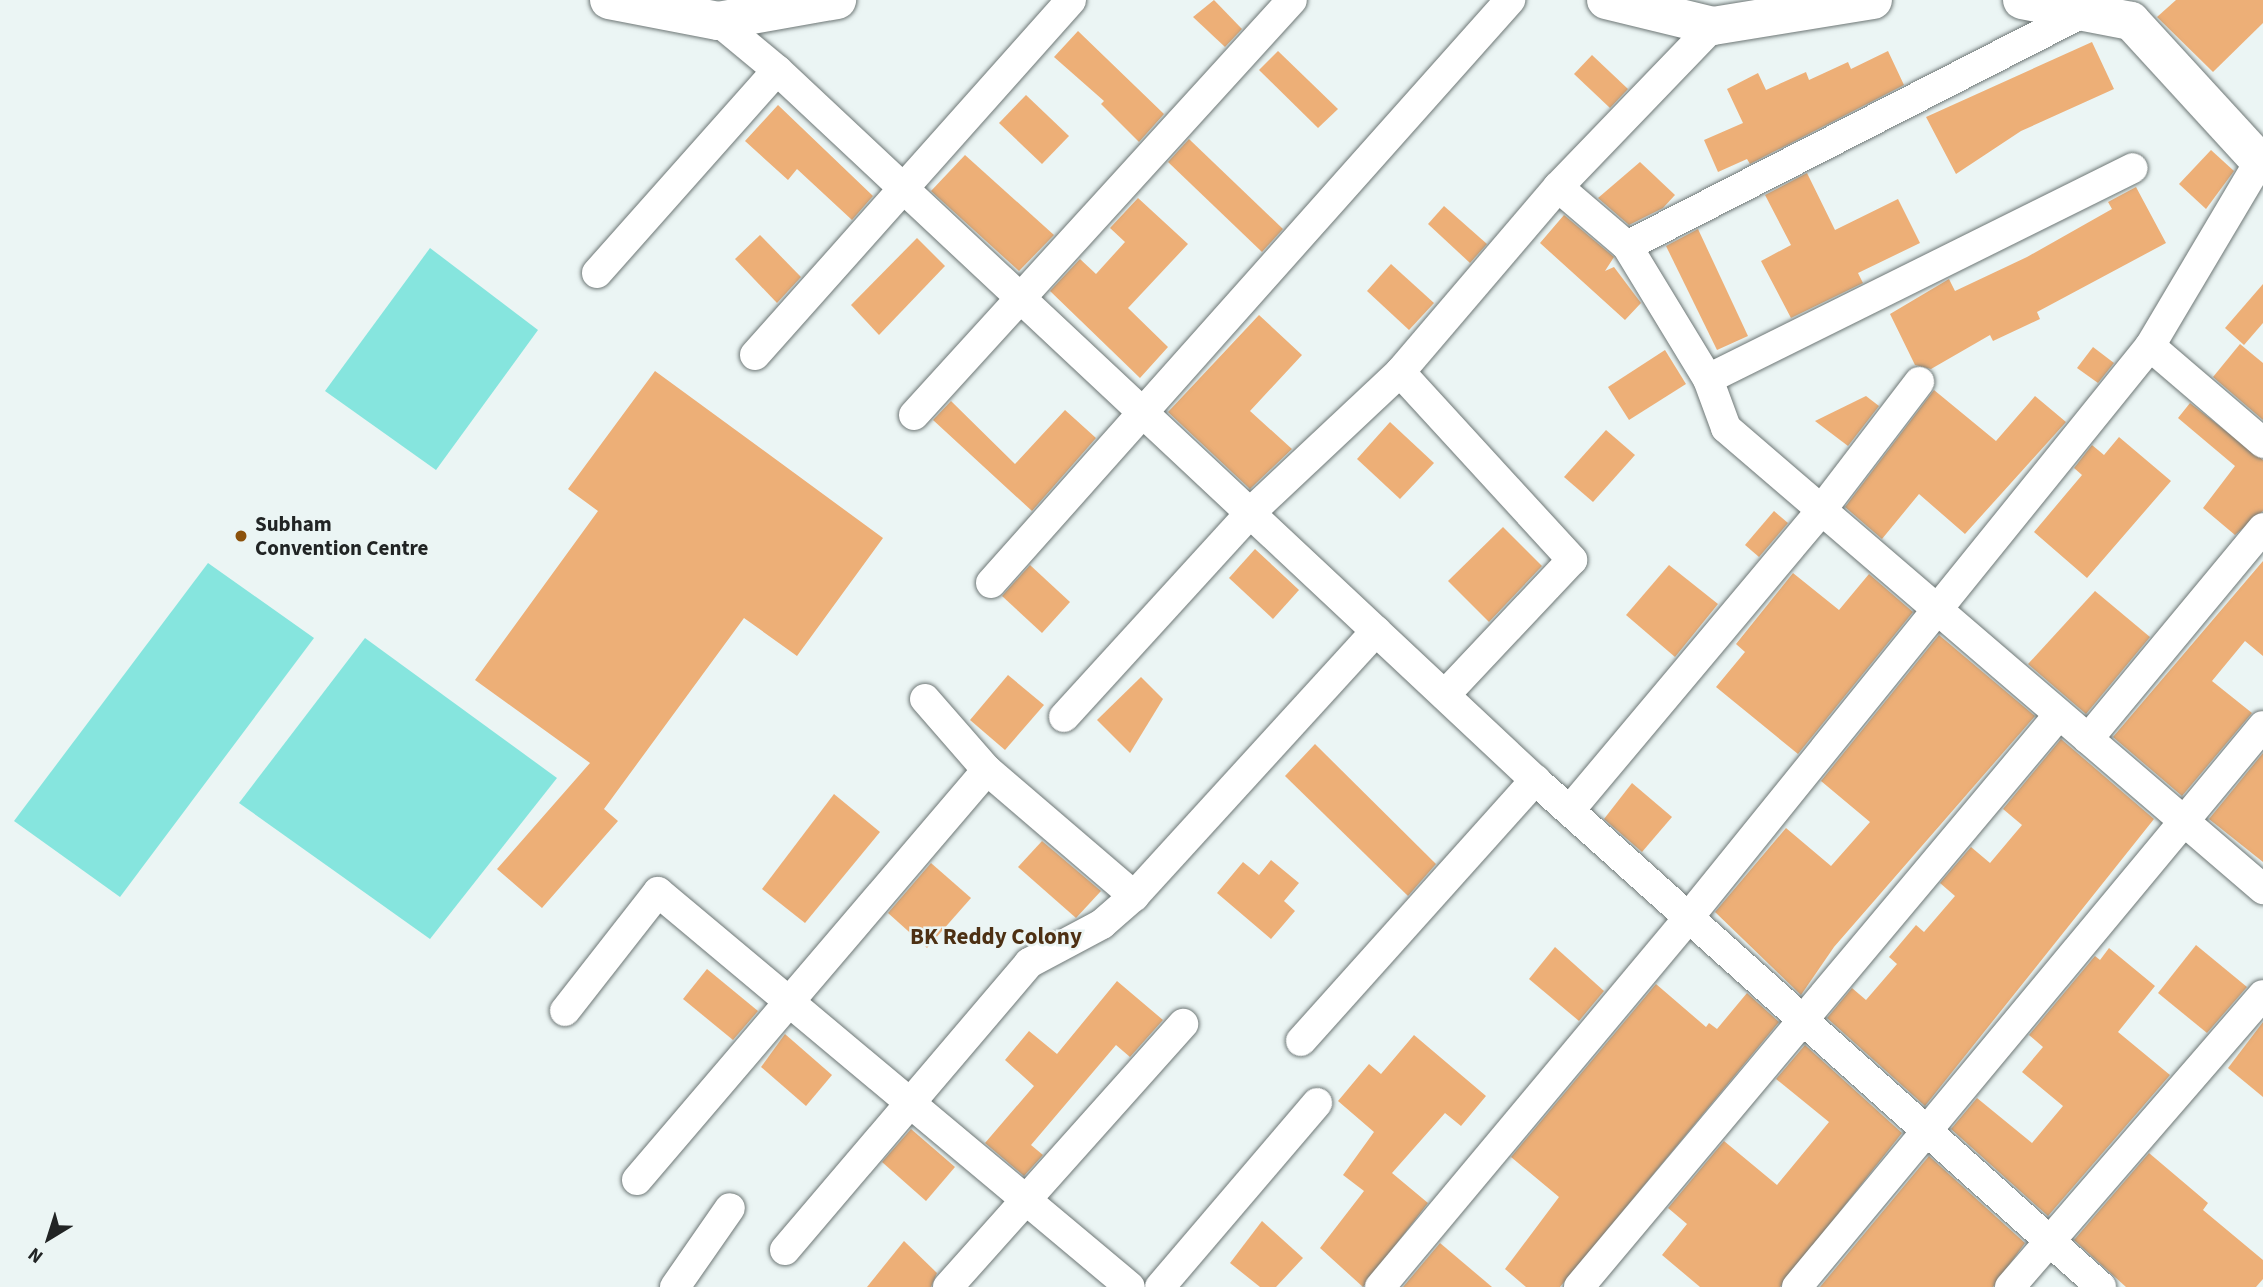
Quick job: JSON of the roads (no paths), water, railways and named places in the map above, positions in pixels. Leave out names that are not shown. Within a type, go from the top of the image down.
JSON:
[{"type":"street","points":[[609,0],[718,21],[837,0]]},
{"type":"street","points":[[754,355],[1071,0]]},
{"type":"street","points":[[914,415],[1292,0]]},
{"type":"street","points":[[991,583],[1142,410],[1510,0]]},
{"type":"street","points":[[1606,0],[1713,26],[1873,0]]},
{"type":"street","points":[[1380,1287],[1688,918],[2150,346],[2260,155],[2131,21],[2022,0]]},
{"type":"street","points":[[1627,247],[2086,11]]},
{"type":"street","points":[[718,21],[777,70],[1535,780],[2101,1287]]},
{"type":"street","points":[[1064,717],[1251,512],[1400,372],[1558,187],[1713,26]]},
{"type":"street","points":[[597,273],[777,70]]},
{"type":"street","points":[[1708,379],[2133,168]]},
{"type":"street","points":[[1558,187],[1627,247],[1708,379],[1726,428],[1819,513],[2263,889]]},
{"type":"street","points":[[2150,346],[2263,443]]},
{"type":"street","points":[[1400,372],[1572,560],[1445,695]]},
{"type":"street","points":[[1570,810],[1819,513],[1919,382]]},
{"type":"street","points":[[2088,739],[2257,548]]},
{"type":"street","points":[[785,1250],[908,1101],[1028,963],[1102,925],[1134,897],[1376,631]]},
{"type":"street","points":[[925,699],[987,770],[1134,897]]},
{"type":"street","points":[[1578,1287],[2058,716]]},
{"type":"street","points":[[1797,1287],[1926,1128],[2263,726]]},
{"type":"street","points":[[637,1180],[787,999],[987,770]]},
{"type":"street","points":[[1301,1041],[1535,780]]},
{"type":"street","points":[[565,1011],[658,892],[1130,1287]]},
{"type":"street","points":[[2010,1287],[2263,995]]},
{"type":"street","points":[[948,1287],[1183,1024]]},
{"type":"street","points":[[1160,1287],[1317,1103]]},
{"type":"street","points":[[675,1287],[730,1208]]},
{"type":"place","name":"Subham Convention Centre","points":[[241,536]]},
{"type":"district","name":"BK Reddy Colony","points":[[996,937]]}]
